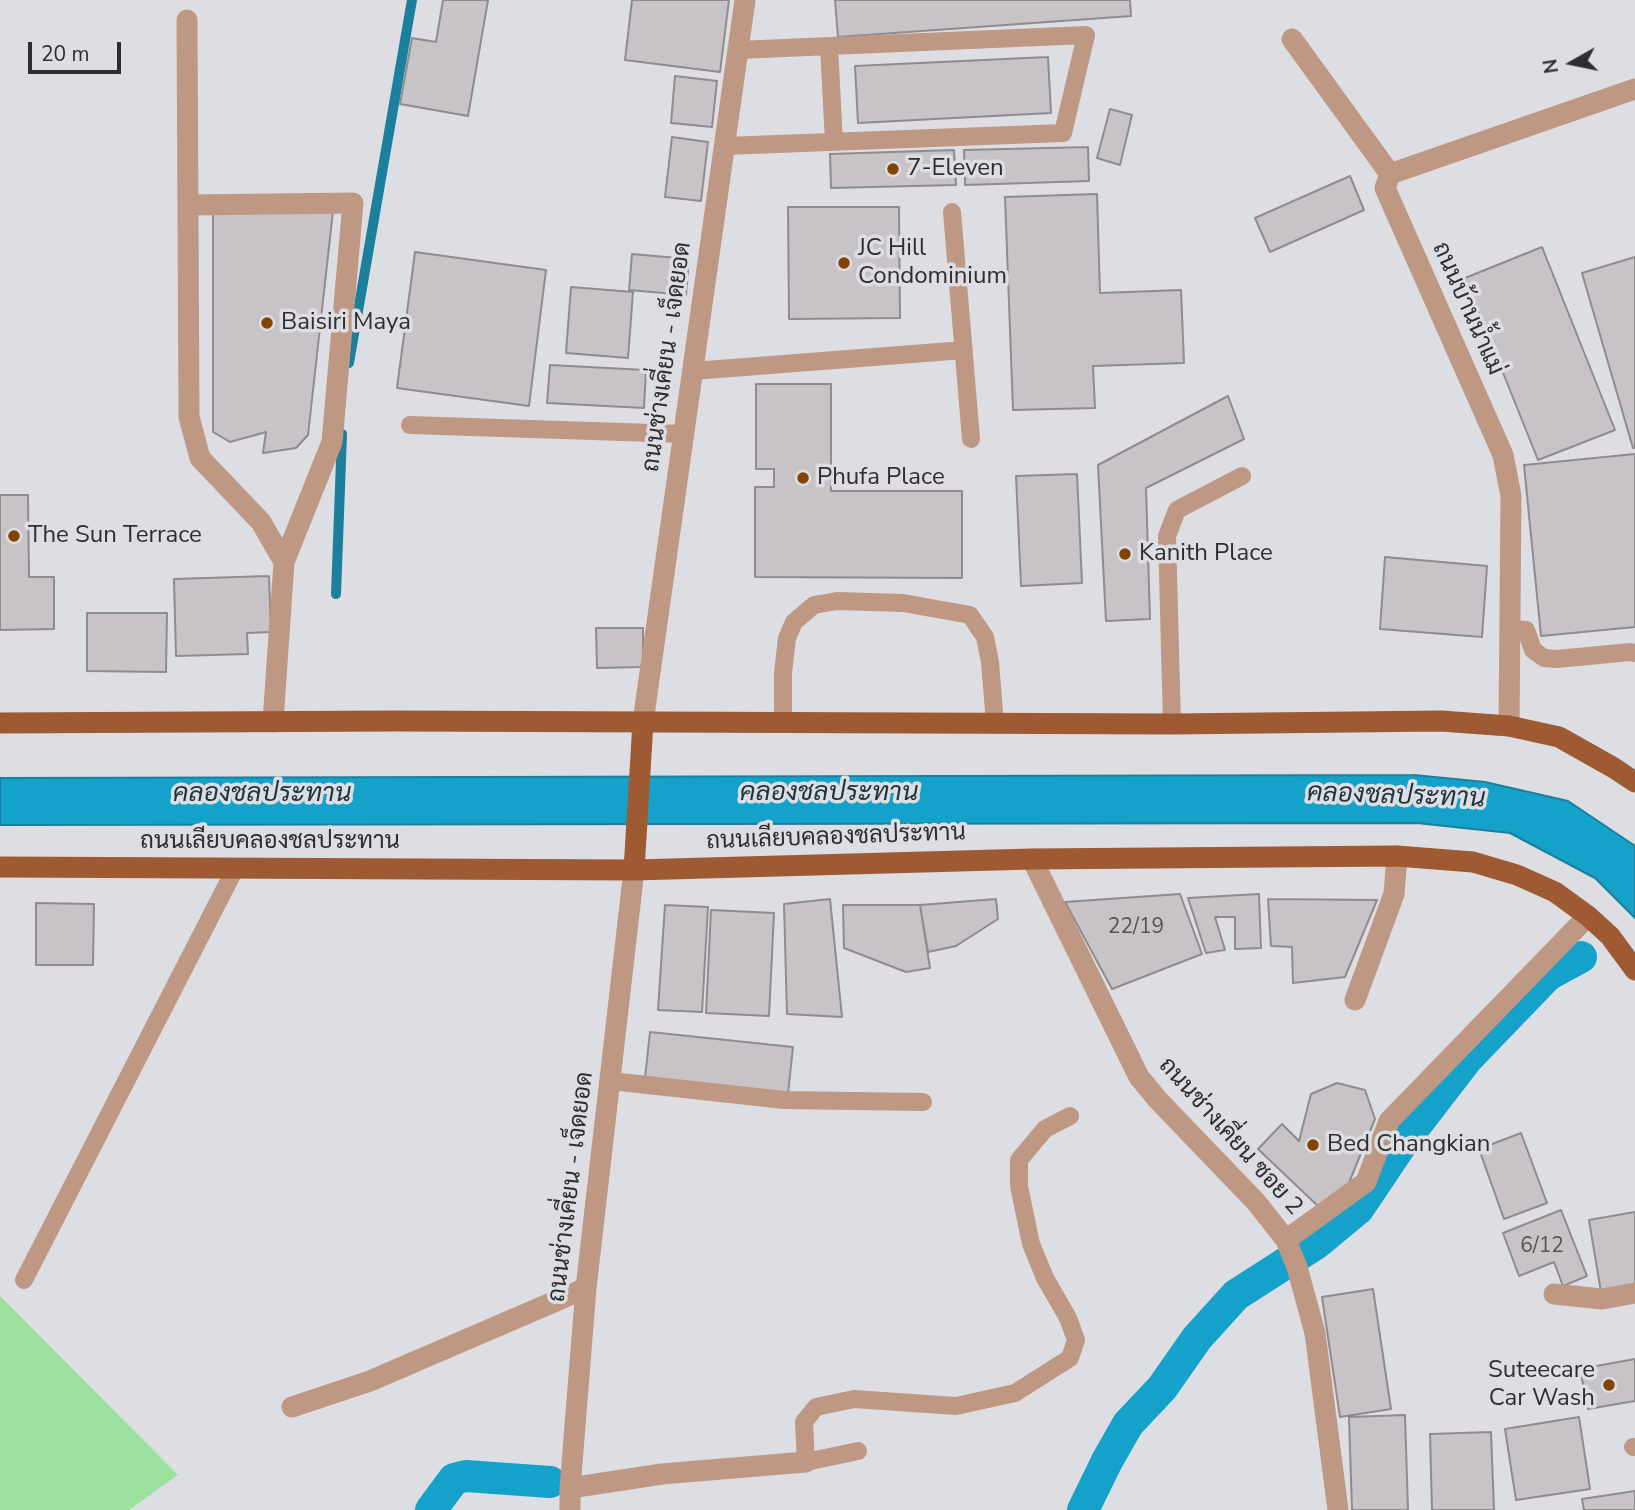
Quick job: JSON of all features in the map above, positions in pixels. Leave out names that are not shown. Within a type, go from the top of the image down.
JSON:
[{"type":"main road","points":[[0,723],[1172,724],[1441,721],[1510,726],[1559,737],[1635,782]]},
{"type":"main road","points":[[634,870],[643,722]]},
{"type":"main road","name":"ถนนเลียบคลองชลประทาน","points":[[0,867],[634,870],[1032,859],[1397,856],[1473,862],[1517,874],[1555,892],[1610,936],[1635,970]]},
{"type":"street","name":"ถนนช่างเคี่ยน - เจ็ดยอด","points":[[643,722],[745,0]]},
{"type":"street","points":[[187,20],[189,417],[200,458],[261,522],[284,562]]},
{"type":"street","points":[[1292,39],[1390,174],[1635,89]]},
{"type":"street","name":"ถนนบ้านน้ำแม่","points":[[1390,174],[1385,188],[1503,455],[1511,496],[1510,726]]},
{"type":"street","points":[[189,205],[353,203],[332,442],[284,562],[273,722]]},
{"type":"street","points":[[1355,1000],[1394,894],[1397,856]]},
{"type":"street","name":"ถนนช่างเคี่ยน ซอย 2","points":[[1032,859],[1139,1077],[1256,1202],[1286,1240],[1297,1267],[1315,1333],[1338,1510]]},
{"type":"street","name":"ถนนช่างเคี่ยน - เจ็ดยอด","points":[[570,1510],[586,1288],[634,870]]},
{"type":"street","points":[[1286,1240],[1366,1182],[1390,1121],[1588,916]]},
{"type":"street","points":[[292,1407],[370,1381],[586,1288]]},
{"type":"street","points":[[1554,1294],[1602,1299],[1635,1293]]},
{"type":"street","points":[[570,1488],[662,1474],[806,1462]]},
{"type":"lane","points":[[725,146],[1063,133],[1086,35],[738,50]]},
{"type":"lane","points":[[829,47],[834,142]]},
{"type":"lane","points":[[952,212],[971,439]]},
{"type":"lane","points":[[693,371],[964,349]]},
{"type":"lane","points":[[411,425],[683,434]]},
{"type":"lane","points":[[1172,724],[1167,536],[1177,510],[1242,476]]},
{"type":"lane","points":[[783,723],[784,661],[787,638],[794,622],[814,605],[837,601],[903,603],[970,615],[985,637],[990,662],[995,724]]},
{"type":"lane","points":[[1510,629],[1526,630],[1533,650],[1544,658],[1635,653]]},
{"type":"lane","points":[[24,1279],[235,869]]},
{"type":"lane","points":[[611,1081],[784,1100],[923,1102]]},
{"type":"lane","points":[[858,1451],[806,1462],[804,1422],[816,1407],[854,1399],[956,1406],[1015,1393],[1070,1358],[1076,1340],[1031,1244],[1019,1186],[1019,1160],[1045,1129],[1070,1116]]},
{"type":"green space","points":[[0,1296],[178,1475],[129,1510],[0,1510]]},
{"type":"water","name":"คลองชลประทาน","points":[[1414,775],[1485,782],[1568,801],[1635,846],[1635,918],[1595,878],[1510,833],[1417,823],[0,825],[0,778]]},
{"type":"building","points":[[443,0],[488,0],[468,116],[400,104],[412,38],[436,42]]},
{"type":"building","points":[[632,0],[729,0],[720,72],[625,60]]},
{"type":"building","points":[[835,0],[1130,0],[1131,16],[838,37]]},
{"type":"building","points":[[1048,57],[1051,113],[858,123],[855,66]]},
{"type":"building","points":[[675,76],[717,81],[712,127],[671,123]]},
{"type":"building","points":[[1110,109],[1132,115],[1120,165],[1097,158]]},
{"type":"building","points":[[672,137],[708,142],[701,201],[665,197]]},
{"type":"building","points":[[1088,147],[1089,181],[965,185],[964,150]]},
{"type":"building","name":"7-Eleven","points":[[954,150],[956,185],[831,188],[830,154]]},
{"type":"building","points":[[1350,176],[1364,210],[1270,252],[1255,218]]},
{"type":"building","points":[[1097,194],[1100,293],[1181,290],[1184,363],[1093,366],[1095,408],[1013,410],[1005,197]]},
{"type":"building","name":"JC Hill Condominium","points":[[788,207],[899,207],[900,318],[789,319]]},
{"type":"building","name":"Baisiri Maya","points":[[333,211],[308,435],[296,448],[263,453],[266,432],[230,442],[213,432],[213,214]]},
{"type":"building","points":[[1542,247],[1615,430],[1538,460],[1465,278]]},
{"type":"building","points":[[415,252],[546,270],[529,406],[397,388]]},
{"type":"building","points":[[632,254],[689,259],[686,295],[629,290]]},
{"type":"building","points":[[1635,257],[1635,448],[1633,448],[1582,273]]},
{"type":"building","points":[[571,287],[633,292],[628,358],[566,353]]},
{"type":"building","points":[[550,365],[646,370],[644,408],[547,403]]},
{"type":"building","name":"Phufa Place","points":[[756,384],[831,384],[831,491],[962,491],[962,578],[755,577],[755,487],[774,487],[774,469],[756,469]]},
{"type":"building","name":"Kanith Place","points":[[1228,396],[1244,439],[1146,488],[1150,619],[1106,621],[1098,465]]},
{"type":"building","points":[[1635,454],[1635,627],[1541,636],[1524,465]]},
{"type":"building","points":[[1077,474],[1082,583],[1021,586],[1016,476]]},
{"type":"building","name":"The Sun Terrace","points":[[0,495],[28,495],[29,577],[54,577],[54,629],[0,630]]},
{"type":"building","points":[[1385,557],[1487,566],[1482,637],[1380,629]]},
{"type":"building","points":[[269,576],[271,632],[247,633],[248,654],[176,656],[174,579]]},
{"type":"building","points":[[87,613],[167,613],[166,672],[87,671]]},
{"type":"building","points":[[596,628],[643,628],[643,667],[597,668]]},
{"type":"building","points":[[1180,894],[1202,954],[1112,989],[1065,902]]},
{"type":"building","points":[[1259,894],[1261,948],[1235,949],[1235,917],[1215,917],[1225,950],[1206,953],[1188,898]]},
{"type":"building","points":[[830,899],[842,1017],[787,1014],[784,904]]},
{"type":"building","points":[[996,899],[998,919],[956,946],[928,952],[920,905]]},
{"type":"building","points":[[1268,899],[1377,900],[1345,977],[1293,983],[1292,947],[1271,946]]},
{"type":"building","points":[[36,903],[94,904],[93,965],[36,965]]},
{"type":"building","points":[[665,905],[708,907],[702,1012],[658,1010]]},
{"type":"building","points":[[843,905],[920,905],[930,968],[906,972],[844,948]]},
{"type":"building","points":[[711,910],[774,913],[769,1016],[706,1013]]},
{"type":"building","points":[[650,1032],[793,1047],[788,1094],[645,1078]]},
{"type":"building","name":"Bed Changkian","points":[[1337,1083],[1365,1090],[1375,1119],[1346,1190],[1320,1208],[1258,1149],[1282,1124],[1299,1141],[1311,1094]]},
{"type":"building","points":[[1521,1133],[1547,1203],[1504,1219],[1479,1149]]},
{"type":"building","points":[[1561,1210],[1587,1276],[1563,1286],[1554,1262],[1519,1276],[1503,1233]]},
{"type":"building","points":[[1635,1212],[1635,1287],[1601,1292],[1589,1220]]},
{"type":"building","points":[[1373,1289],[1391,1409],[1340,1417],[1322,1297]]},
{"type":"building","name":"Suteecare Car Wash","points":[[1635,1359],[1635,1401],[1588,1409],[1580,1369]]},
{"type":"building","points":[[1405,1415],[1408,1510],[1352,1510],[1349,1417]]},
{"type":"building","points":[[1579,1417],[1590,1489],[1516,1500],[1505,1429]]},
{"type":"building","points":[[1491,1432],[1494,1510],[1432,1510],[1430,1434]]},
{"type":"building","points":[[1635,1491],[1635,1510],[1584,1510],[1582,1499]]},
{"type":"waterway","points":[[349,363],[412,0]]},
{"type":"waterway","points":[[336,594],[342,434]]},
{"type":"waterway","points":[[1083,1510],[1128,1424],[1162,1388],[1197,1338],[1236,1295],[1317,1243],[1358,1209],[1403,1142],[1467,1059],[1548,975],[1581,957]]},
{"type":"waterway","points":[[431,1510],[454,1479],[466,1476],[550,1482]]},
{"type":"place","name":"7-Eleven","points":[[893,169]]},
{"type":"place","name":"JC Hill Condominium","points":[[844,263]]},
{"type":"place","name":"Baisiri Maya","points":[[267,323]]},
{"type":"place","name":"Phufa Place","points":[[803,478]]},
{"type":"place","name":"The Sun Terrace","points":[[14,536]]},
{"type":"place","name":"Kanith Place","points":[[1125,554]]},
{"type":"place","name":"Bed Changkian","points":[[1313,1145]]},
{"type":"place","name":"Suteecare Car Wash","points":[[1609,1385]]}]
